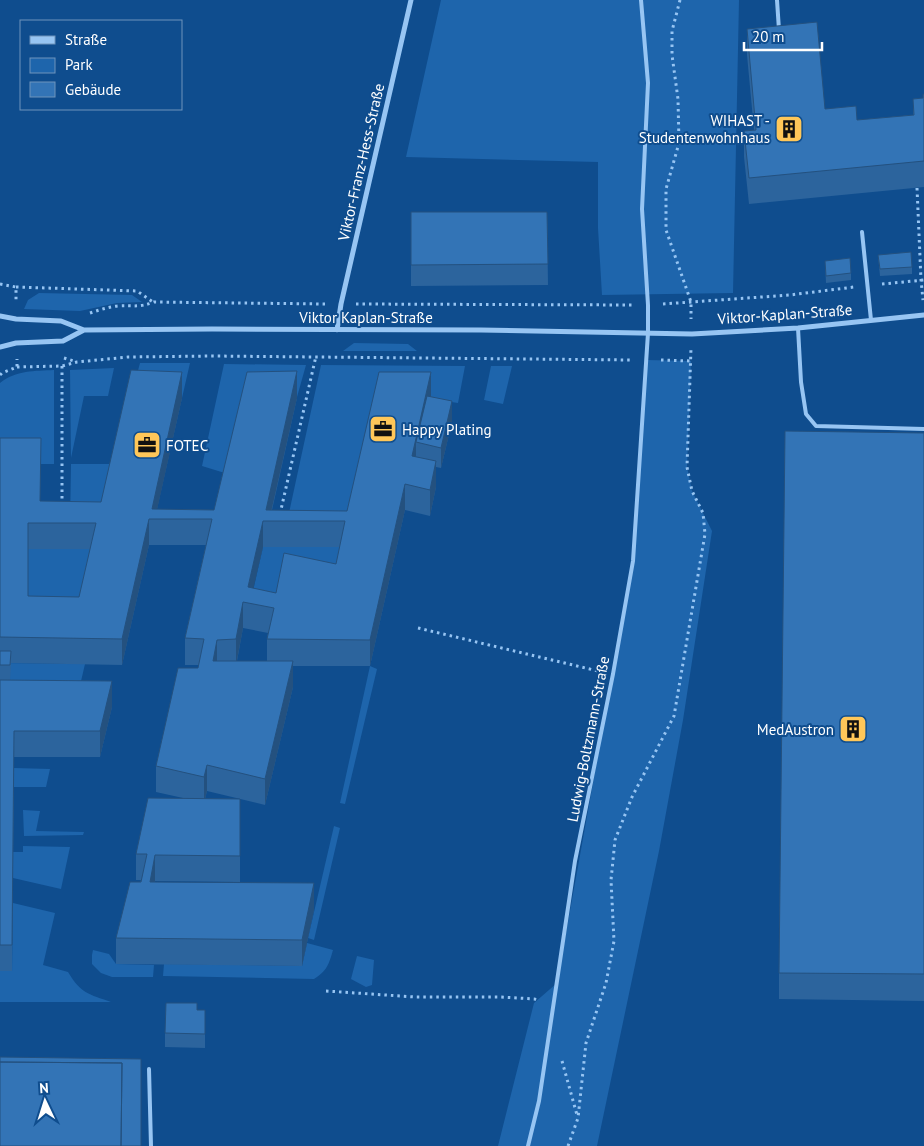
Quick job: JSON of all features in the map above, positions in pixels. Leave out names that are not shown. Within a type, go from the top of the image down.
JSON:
[{"type":"street","name":"Viktor-Franz-Hess-Straße","points":[[337,330],[341,304],[411,0]]},
{"type":"street","name":"Viktor-Kaplan-Straße","points":[[648,333],[692,334],[798,328],[924,315]]},
{"type":"street","name":"Viktor Kaplan-Straße","points":[[0,316],[16,319],[61,320],[84,330],[481,330],[648,333]]},
{"type":"street","name":"Viktor Kaplan-Straße","points":[[0,347],[16,343],[62,341],[84,330]]},
{"type":"lane","name":"Ludwig-Boltzmann-Straße","points":[[528,1146],[539,1101],[575,861],[613,674],[633,561],[648,333],[642,209],[648,82],[641,0]]},
{"type":"lane","points":[[777,0],[779,35]]},
{"type":"lane","points":[[862,232],[871,320]]},
{"type":"lane","points":[[798,328],[800,382],[806,414],[816,426],[924,429]]},
{"type":"lane","points":[[149,1069],[151,1146]]},
{"type":"path","points":[[569,1145],[578,1118],[586,1043],[606,983],[614,941],[611,880],[616,840],[632,797],[674,716],[705,534],[703,513],[692,491],[687,467],[692,334],[691,302],[666,230],[666,190],[679,143],[678,99],[672,55],[672,31],[680,0]]},
{"type":"path","points":[[917,188],[924,306]]},
{"type":"path","points":[[61,320],[102,309],[118,306],[143,306],[154,302],[648,305],[790,296],[923,280]]},
{"type":"path","points":[[16,287],[137,291],[154,302]]},
{"type":"path","points":[[17,367],[62,366],[77,362],[128,357],[212,356],[691,361]]},
{"type":"path","points":[[280,514],[316,356]]},
{"type":"path","points":[[62,366],[62,513]]},
{"type":"path","points":[[418,628],[613,674]]},
{"type":"path","points":[[326,990],[415,997],[534,998],[554,1004]]},
{"type":"path","points":[[562,1060],[578,1118]]},
{"type":"green space","points":[[441,0],[739,0],[733,293],[602,295],[598,228],[598,162],[406,157]]},
{"type":"green space","points":[[39,293],[132,295],[142,302],[117,303],[80,311],[24,309],[28,300]]},
{"type":"green space","points":[[354,343],[408,344],[417,351],[343,351]]},
{"type":"green space","points":[[646,360],[691,361],[687,467],[692,491],[712,531],[683,720],[659,851],[597,1146],[498,1146],[534,1003],[557,983],[633,561]]},
{"type":"green space","points":[[140,363],[190,363],[182,398],[131,397]]},
{"type":"green space","points":[[224,364],[306,365],[297,397],[247,398],[228,474],[202,466]]},
{"type":"green space","points":[[321,365],[465,366],[458,403],[431,399],[347,537],[284,536]]},
{"type":"green space","points":[[491,366],[512,366],[503,404],[484,400]]},
{"type":"green space","points":[[114,368],[108,396],[84,396],[71,458],[70,370]]},
{"type":"green space","points":[[54,370],[54,464],[0,464],[0,383],[19,373]]},
{"type":"green space","points":[[71,464],[116,464],[101,528],[70,527]]},
{"type":"green space","points":[[263,547],[345,547],[336,590],[276,619],[248,613]]},
{"type":"green space","points":[[28,549],[96,549],[79,624],[28,622]]},
{"type":"green space","points":[[0,663],[85,664],[75,707],[0,691]]},
{"type":"green space","points":[[370,666],[377,669],[345,804],[340,803]]},
{"type":"green space","points":[[14,768],[50,769],[46,787],[14,787]]},
{"type":"green space","points":[[23,810],[40,811],[36,831],[84,832],[83,835],[24,836]]},
{"type":"green space","points":[[334,826],[340,828],[314,940],[308,938]]},
{"type":"green space","points":[[23,846],[70,847],[61,889],[13,878],[13,852],[23,852]]},
{"type":"green space","points":[[13,903],[55,913],[43,965],[68,972],[77,985],[86,992],[111,1002],[0,1002],[0,971],[12,971]]},
{"type":"green space","points":[[307,943],[333,950],[327,967],[314,979],[163,976],[164,964],[302,966]]},
{"type":"green space","points":[[93,950],[109,954],[116,964],[154,965],[153,977],[112,977],[101,973],[92,964]]},
{"type":"green space","points":[[357,956],[374,960],[372,985],[366,987],[351,979]]},
{"type":"building","name":"WIHAST - Studentenwohnhaus","points":[[817,22],[825,109],[856,106],[857,120],[914,115],[913,99],[923,98],[924,94],[924,161],[749,178],[744,131],[756,130],[747,29]]},
{"type":"building","points":[[411,212],[547,212],[548,264],[411,265]]},
{"type":"building","points":[[911,252],[912,267],[880,269],[878,255]]},
{"type":"building","points":[[850,258],[851,273],[826,276],[825,261]]},
{"type":"building","points":[[131,370],[182,372],[152,509],[214,510],[247,372],[297,371],[266,510],[347,511],[379,372],[431,372],[412,456],[436,461],[430,490],[405,484],[370,640],[267,639],[274,608],[243,602],[236,639],[217,640],[213,661],[293,661],[265,779],[207,765],[204,777],[156,766],[178,668],[198,668],[204,639],[185,638],[212,519],[149,519],[122,639],[0,637],[0,438],[41,438],[40,501],[101,502]],"holes":[[[263,521],[345,521],[336,564],[284,553],[276,593],[248,587]],[[28,523],[96,523],[79,597],[28,596]]]},
{"type":"building","points":[[427,396],[452,401],[441,448],[416,442]]},
{"type":"building","name":"MedAustron","points":[[785,431],[924,433],[924,974],[779,973]]},
{"type":"building","points":[[0,651],[11,651],[10,665],[0,665]]},
{"type":"building","points":[[0,680],[112,681],[100,731],[14,731],[12,945],[0,945]]},
{"type":"building","points":[[148,798],[240,799],[240,856],[155,855],[150,882],[314,883],[302,940],[116,938],[130,882],[141,882],[147,854],[136,854]]},
{"type":"building","points":[[166,1003],[197,1003],[197,1010],[205,1010],[205,1034],[165,1033]]},
{"type":"building","points":[[0,1057],[141,1059],[141,1146],[121,1146],[122,1063],[0,1062]]},
{"type":"building","points":[[0,1062],[122,1063],[121,1146],[0,1146]]},
{"type":"place","name":"WIHAST - Studentenwohnhaus","points":[[789,129]]},
{"type":"place","name":"Happy Plating","points":[[383,429]]},
{"type":"place","name":"FOTEC","points":[[147,445]]},
{"type":"place","name":"MedAustron","points":[[853,729]]}]
